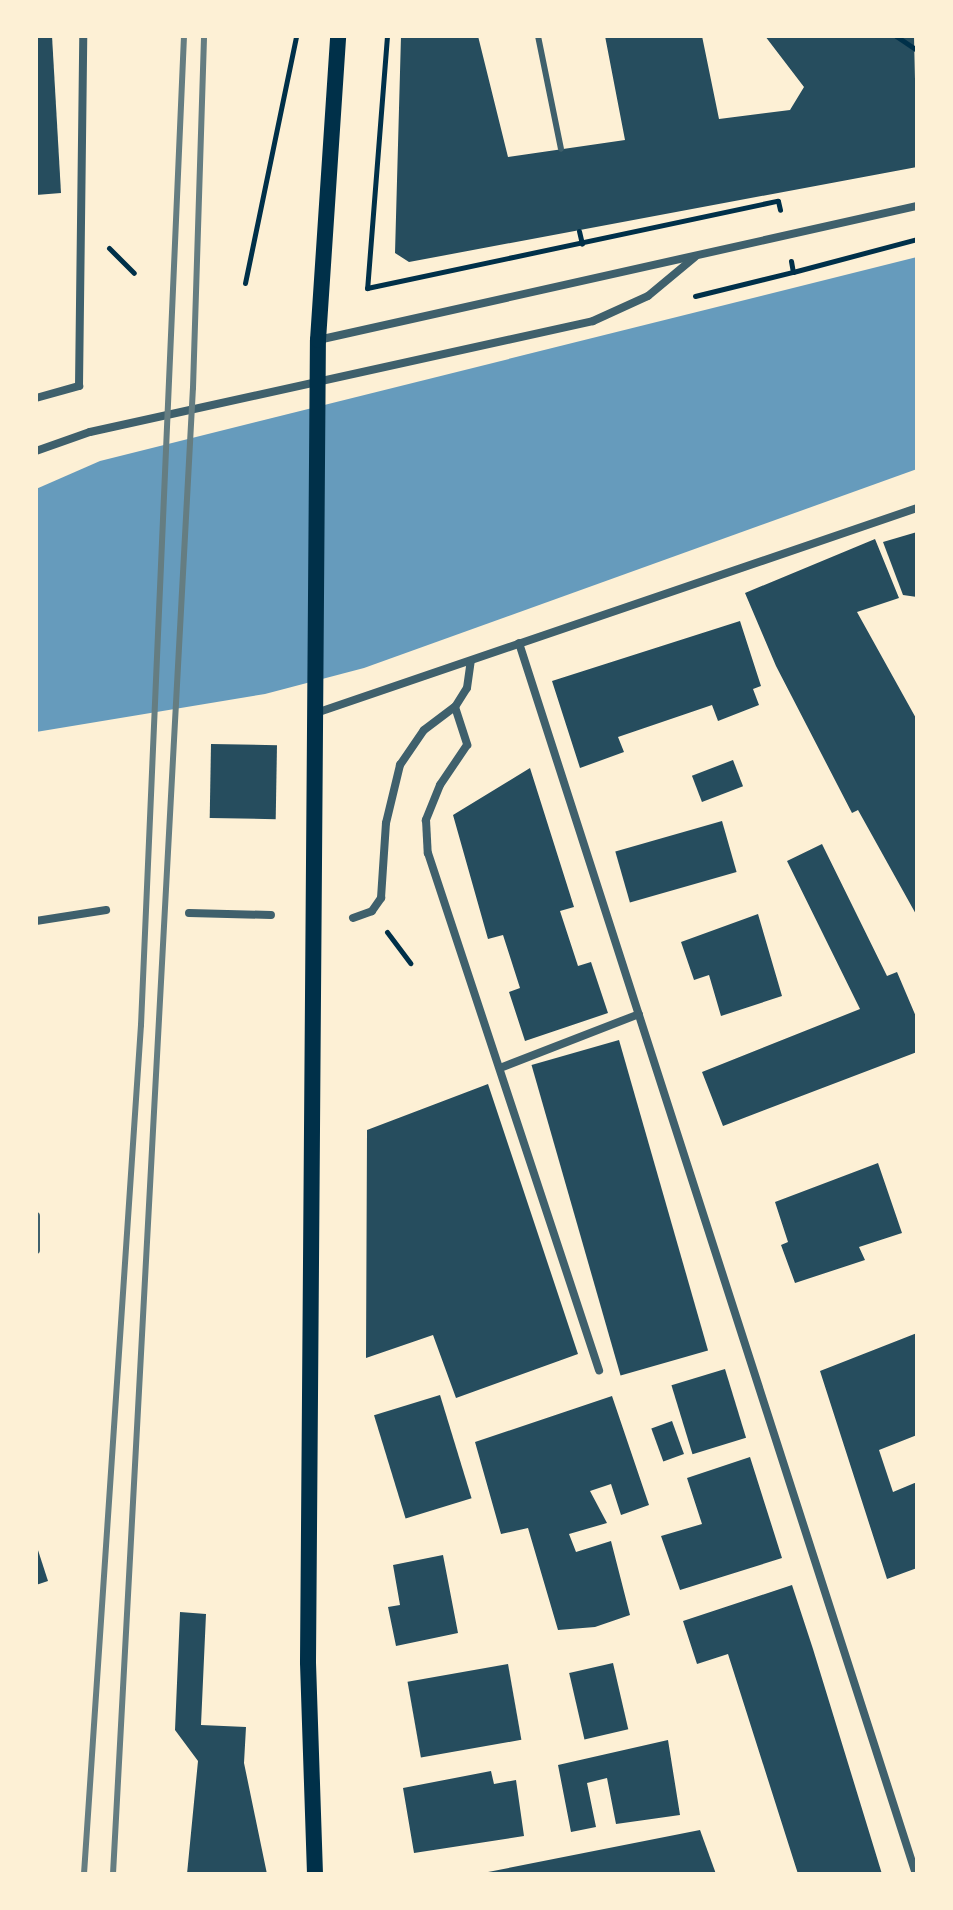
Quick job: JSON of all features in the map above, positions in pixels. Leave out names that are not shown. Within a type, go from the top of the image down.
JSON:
[{"type":"main road","points":[[315,1874],[308,1646],[318,340],[338,36]]},
{"type":"street","points":[[36,398],[79,386],[83,36]]},
{"type":"street","points":[[318,340],[917,206]]},
{"type":"street","points":[[36,451],[90,432],[593,321],[648,296],[695,257]]},
{"type":"street","points":[[315,714],[917,508]]},
{"type":"street","points":[[519,643],[916,1874]]},
{"type":"street","points":[[353,918],[372,911],[381,898],[386,823],[400,765],[424,730],[455,707],[467,688],[471,661]]},
{"type":"street","points":[[455,707],[467,745],[440,785],[426,820],[428,853],[599,1370]]},
{"type":"street","points":[[36,921],[106,910]]},
{"type":"street","points":[[189,913],[271,915]]},
{"type":"street","points":[[500,1068],[639,1014]]},
{"type":"street","points":[[36,1216],[36,1250]]},
{"type":"lane","points":[[538,36],[561,149]]},
{"type":"path","points":[[245,283],[296,36]]},
{"type":"path","points":[[387,36],[367,288],[778,201],[781,215]]},
{"type":"path","points":[[896,36],[917,50]]},
{"type":"path","points":[[579,231],[582,244]]},
{"type":"path","points":[[372,911],[410,963]]},
{"type":"water","points":[[917,257],[917,469],[364,668],[265,694],[36,732],[36,489],[100,461]]},
{"type":"building","points":[[36,36],[52,36],[61,193],[36,195]]},
{"type":"building","points":[[401,36],[478,36],[508,157],[625,140],[605,36],[702,36],[719,119],[790,110],[804,87],[765,36],[914,36],[917,167],[409,262],[395,253]]},
{"type":"building","points":[[917,532],[917,597],[903,595],[883,542]]},
{"type":"building","points":[[875,539],[899,598],[857,612],[917,720],[917,916],[858,810],[852,813],[776,666],[745,593]]},
{"type":"building","points":[[740,621],[761,686],[753,689],[759,705],[718,721],[712,705],[618,737],[624,752],[580,768],[552,681]]},
{"type":"building","points":[[211,744],[277,745],[276,819],[210,818]]},
{"type":"building","points":[[733,760],[743,786],[702,802],[692,776]]},
{"type":"building","points":[[530,768],[574,907],[560,911],[578,966],[591,962],[608,1013],[525,1041],[509,992],[520,988],[503,935],[488,939],[453,815]]},
{"type":"building","points":[[722,821],[737,872],[630,903],[615,852]]},
{"type":"building","points":[[822,844],[887,976],[897,972],[917,1019],[917,1052],[723,1126],[702,1072],[860,1009],[787,861]]},
{"type":"building","points":[[758,914],[782,996],[721,1016],[709,975],[694,980],[681,942]]},
{"type":"building","points":[[619,1040],[708,1350],[621,1376],[532,1065]]},
{"type":"building","points":[[488,1084],[578,1354],[456,1398],[433,1335],[366,1358],[367,1130]]},
{"type":"building","points":[[878,1163],[902,1233],[859,1247],[865,1260],[795,1283],[781,1245],[788,1242],[775,1202]]},
{"type":"building","points":[[917,1333],[917,1435],[879,1450],[893,1492],[917,1482],[917,1568],[887,1579],[820,1371]]},
{"type":"building","points":[[725,1369],[746,1438],[692,1454],[671,1385]]},
{"type":"building","points":[[440,1395],[472,1498],[406,1518],[374,1415]]},
{"type":"building","points":[[612,1396],[649,1505],[621,1515],[611,1484],[590,1491],[607,1523],[569,1534],[576,1552],[611,1541],[630,1615],[595,1627],[558,1630],[528,1528],[501,1534],[475,1442]]},
{"type":"building","points":[[672,1421],[684,1454],[663,1461],[651,1429]]},
{"type":"building","points":[[750,1457],[782,1558],[680,1590],[661,1536],[702,1524],[687,1478]]},
{"type":"building","points":[[36,1544],[48,1581],[36,1585]]},
{"type":"building","points":[[443,1555],[458,1633],[396,1646],[388,1607],[400,1605],[393,1565]]},
{"type":"building","points":[[792,1585],[882,1874],[798,1874],[728,1654],[697,1664],[683,1621]]},
{"type":"building","points":[[180,1612],[206,1614],[201,1725],[246,1727],[244,1763],[267,1874],[187,1874],[198,1761],[175,1730]]},
{"type":"building","points":[[613,1663],[628,1729],[584,1739],[569,1673]]},
{"type":"building","points":[[508,1664],[521,1740],[421,1758],[408,1682]]},
{"type":"building","points":[[668,1740],[680,1815],[616,1824],[607,1778],[587,1783],[596,1827],[571,1832],[558,1765]]},
{"type":"building","points":[[491,1771],[494,1784],[516,1780],[524,1836],[414,1853],[403,1788]]},
{"type":"building","points":[[700,1830],[716,1874],[488,1874],[488,1872]]},
{"type":"railway","points":[[84,1874],[141,1025],[184,36]]},
{"type":"railway","points":[[113,1874],[193,388],[204,36]]}]
